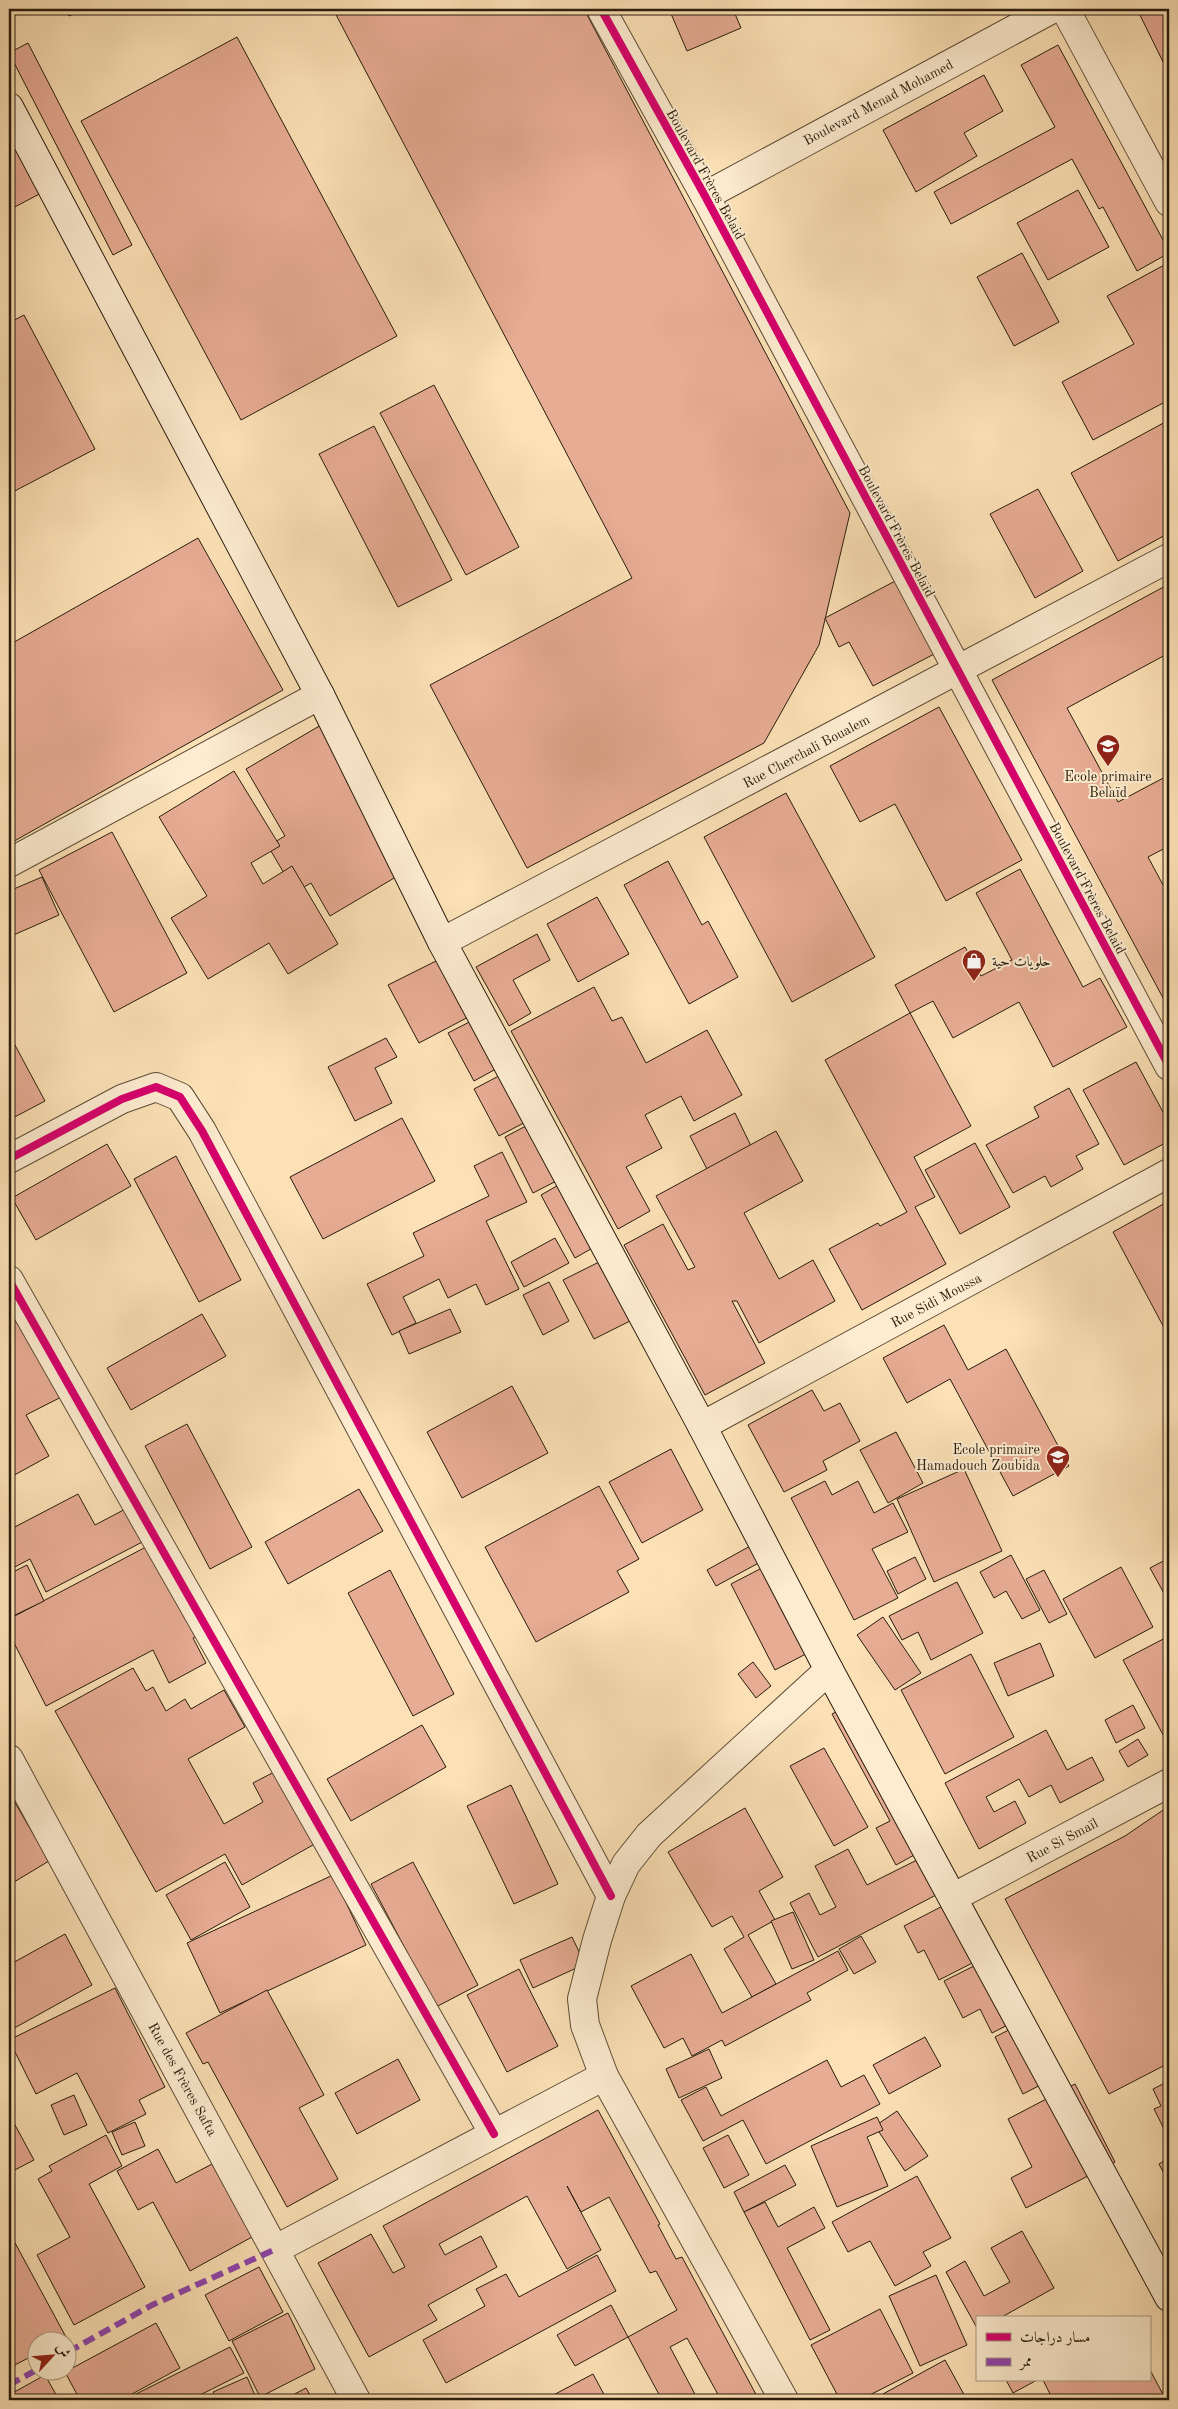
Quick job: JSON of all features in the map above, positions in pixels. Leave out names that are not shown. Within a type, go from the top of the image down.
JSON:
[{"type":"street","name":"Boulevard Frères Belaid","points":[[601,9],[705,196],[1169,1066]]},
{"type":"street","name":"Boulevard Menad Mohamed","points":[[705,196],[1052,9]]},
{"type":"street","points":[[1065,9],[1169,202]]},
{"type":"street","points":[[9,107],[320,695],[442,942],[702,1426],[830,1670],[1169,2297]]},
{"type":"street","name":"Rue Cherchali Boualem","points":[[442,942],[958,672],[1169,558]]},
{"type":"street","points":[[9,863],[320,695]]},
{"type":"street","points":[[9,1159],[122,1099],[143,1091],[156,1087],[180,1097],[202,1131],[611,1896]]},
{"type":"street","name":"Rue Sidi Moussa","points":[[702,1426],[1169,1173]]},
{"type":"street","points":[[9,1280],[494,2134]]},
{"type":"street","points":[[784,2400],[604,2076],[585,2025],[582,1999],[597,1940],[611,1896],[626,1864],[649,1835],[830,1670]]},
{"type":"street","name":"Rue des Frères Safta","points":[[9,1759],[276,2249],[356,2400]]},
{"type":"street","name":"Rue Si Smaïl","points":[[954,1897],[1169,1783]]},
{"type":"street","points":[[276,2249],[604,2076]]},
{"type":"building","points":[[66,9],[84,9],[69,16]]},
{"type":"building","points":[[333,9],[584,9],[850,513],[819,645],[764,743],[527,868],[430,685],[632,578]]},
{"type":"building","points":[[669,9],[733,9],[741,28],[687,51]]},
{"type":"building","points":[[1137,9],[1169,9],[1169,74]]},
{"type":"building","points":[[237,37],[397,336],[241,420],[81,121]]},
{"type":"building","points":[[28,43],[132,245],[113,255],[9,53]]},
{"type":"building","points":[[1058,45],[1169,251],[1169,253],[1137,271],[1103,207],[1099,209],[1072,159],[951,224],[934,192],[1055,127],[1021,65]]},
{"type":"building","points":[[984,75],[1003,111],[964,133],[977,156],[916,192],[883,130]]},
{"type":"building","points":[[9,118],[47,190],[9,210]]},
{"type":"building","points":[[1078,190],[1109,247],[1048,280],[1017,223]]},
{"type":"building","points":[[1022,253],[1059,322],[1014,346],[977,277]]},
{"type":"building","points":[[1168,263],[1169,410],[1165,402],[1093,440],[1062,382],[1134,344],[1107,296]]},
{"type":"building","points":[[24,315],[95,449],[9,494],[9,323]]},
{"type":"building","points":[[434,385],[519,547],[466,575],[380,413]]},
{"type":"building","points":[[1169,420],[1169,533],[1118,561],[1071,473]]},
{"type":"building","points":[[374,426],[452,580],[398,607],[319,454]]},
{"type":"building","points":[[1038,489],[1083,571],[1035,598],[990,514]]},
{"type":"building","points":[[198,538],[283,690],[9,844],[9,645]]},
{"type":"building","points":[[899,579],[938,652],[873,686],[849,642],[839,647],[825,618]]},
{"type":"building","name":"Ecole primaire Belaïd","points":[[1169,584],[1169,653],[1067,708],[1118,802],[1169,775],[1169,846],[1148,857],[1169,896],[1169,1009],[992,680]]},
{"type":"building","points":[[939,707],[1022,860],[946,901],[895,804],[860,822],[830,766]]},
{"type":"building","points":[[321,725],[406,871],[330,916],[311,883],[295,892],[268,846],[285,836],[246,769]]},
{"type":"building","points":[[234,771],[280,846],[251,863],[263,884],[292,866],[338,944],[288,974],[269,943],[208,979],[171,918],[207,896],[159,817]]},
{"type":"building","points":[[786,793],[875,957],[792,1002],[704,837]]},
{"type":"building","points":[[112,832],[187,973],[114,1012],[39,870]]},
{"type":"building","points":[[668,861],[702,925],[708,921],[738,977],[689,1004],[624,885]]},
{"type":"building","points":[[1020,869],[1083,987],[1100,978],[1127,1027],[1053,1067],[1019,1002],[953,1038],[933,1001],[910,1013],[895,985],[965,947],[981,976],[1012,960],[976,893]]},
{"type":"building","points":[[42,877],[59,915],[9,937],[9,891]]},
{"type":"building","points":[[597,897],[629,954],[578,982],[547,924]]},
{"type":"building","points":[[537,934],[550,960],[513,980],[531,1013],[509,1026],[476,967]]},
{"type":"building","points":[[444,957],[474,1014],[419,1043],[388,985]]},
{"type":"building","points":[[594,987],[612,1021],[622,1017],[646,1063],[707,1030],[742,1095],[694,1121],[681,1096],[645,1115],[662,1148],[626,1167],[650,1211],[618,1229],[511,1031]]},
{"type":"building","points":[[910,1013],[971,1126],[914,1157],[935,1197],[915,1207],[946,1264],[862,1310],[829,1249],[878,1223],[880,1226],[907,1212],[825,1060]]},
{"type":"building","points":[[481,1016],[505,1064],[474,1081],[448,1033]]},
{"type":"building","points":[[9,1034],[45,1101],[9,1120]]},
{"type":"building","points":[[386,1038],[397,1057],[375,1068],[392,1103],[355,1121],[328,1067]]},
{"type":"building","points":[[1136,1062],[1169,1123],[1169,1141],[1124,1165],[1083,1090]]},
{"type":"building","points":[[512,1069],[537,1116],[499,1136],[474,1089]]},
{"type":"building","points":[[1069,1088],[1099,1144],[1076,1156],[1083,1169],[1051,1187],[1045,1176],[1013,1193],[986,1145],[1039,1117],[1034,1107]]},
{"type":"building","points":[[735,1113],[752,1148],[708,1171],[690,1136]]},
{"type":"building","points":[[402,1118],[435,1181],[323,1239],[290,1177]]},
{"type":"building","points":[[541,1118],[570,1174],[533,1193],[505,1137]]},
{"type":"building","points":[[776,1131],[803,1181],[744,1213],[779,1279],[813,1260],[835,1301],[759,1343],[737,1301],[732,1301],[765,1363],[705,1395],[624,1245],[663,1224],[688,1270],[695,1267],[656,1196]]},
{"type":"building","points":[[975,1143],[1010,1207],[960,1234],[925,1170]]},
{"type":"building","points":[[107,1144],[131,1186],[36,1240],[12,1198]]},
{"type":"building","points":[[502,1152],[527,1202],[486,1221],[519,1289],[486,1305],[476,1284],[448,1298],[439,1279],[403,1297],[416,1323],[392,1335],[367,1284],[424,1256],[413,1233],[489,1196],[474,1166]]},
{"type":"building","points":[[176,1156],[241,1280],[199,1302],[134,1179]]},
{"type":"building","points":[[569,1179],[603,1242],[575,1258],[541,1195]]},
{"type":"building","points":[[1169,1201],[1169,1337],[1113,1232]]},
{"type":"building","points":[[555,1238],[569,1263],[524,1287],[511,1262]]},
{"type":"building","points":[[611,1256],[642,1315],[594,1339],[563,1280]]},
{"type":"building","points":[[9,1275],[71,1392],[26,1415],[49,1456],[9,1478]]},
{"type":"building","points":[[549,1282],[569,1321],[543,1335],[523,1295]]},
{"type":"building","points":[[450,1309],[461,1332],[409,1354],[399,1331]]},
{"type":"building","points":[[202,1314],[226,1356],[131,1410],[107,1368]]},
{"type":"building","points":[[944,1325],[968,1370],[1006,1349],[1069,1466],[1013,1496],[950,1379],[907,1403],[883,1358]]},
{"type":"building","points":[[512,1386],[548,1453],[462,1498],[427,1432]]},
{"type":"building","points":[[812,1390],[824,1411],[840,1403],[860,1441],[823,1461],[827,1470],[784,1492],[748,1425]]},
{"type":"building","points":[[187,1424],[252,1547],[210,1569],[145,1446]]},
{"type":"building","points":[[896,1432],[923,1483],[888,1503],[860,1450]]},
{"type":"building","points":[[671,1449],[703,1510],[642,1543],[609,1482]]},
{"type":"building","points":[[964,1469],[1002,1551],[934,1582],[897,1499]]},
{"type":"building","points":[[825,1481],[832,1495],[858,1481],[874,1513],[893,1503],[908,1532],[872,1549],[898,1598],[854,1620],[791,1498]]},
{"type":"building","points":[[599,1486],[639,1559],[617,1571],[629,1592],[536,1642],[485,1547]]},
{"type":"building","points":[[359,1489],[383,1531],[288,1584],[265,1542]]},
{"type":"building","points":[[78,1494],[95,1525],[133,1505],[150,1538],[46,1592],[30,1559],[9,1570],[9,1530]]},
{"type":"building","points":[[770,1535],[779,1552],[716,1586],[707,1570]]},
{"type":"building","points":[[163,1538],[210,1629],[193,1638],[206,1663],[169,1683],[153,1650],[46,1706],[9,1633],[9,1619]]},
{"type":"building","points":[[1011,1555],[1040,1610],[1022,1619],[1006,1591],[994,1598],[980,1572]]},
{"type":"building","points":[[785,1556],[829,1642],[775,1670],[731,1584]]},
{"type":"building","points":[[915,1557],[926,1579],[898,1594],[887,1571]]},
{"type":"building","points":[[1169,1558],[1169,1595],[1166,1597],[1150,1568]]},
{"type":"building","points":[[27,1565],[44,1601],[9,1618],[9,1574]]},
{"type":"building","points":[[1121,1567],[1153,1627],[1095,1658],[1063,1599]]},
{"type":"building","points":[[390,1570],[454,1694],[413,1716],[348,1593]]},
{"type":"building","points":[[1044,1570],[1067,1614],[1049,1623],[1026,1579]]},
{"type":"building","points":[[957,1582],[983,1633],[931,1660],[918,1632],[902,1640],[889,1616]]},
{"type":"building","points":[[883,1617],[921,1673],[895,1690],[857,1635]]},
{"type":"building","points":[[1169,1636],[1169,1743],[1168,1744],[1123,1660]]},
{"type":"building","points":[[1040,1643],[1054,1676],[1008,1696],[994,1663]]},
{"type":"building","points":[[971,1654],[1014,1737],[945,1774],[901,1690]]},
{"type":"building","points":[[753,1662],[771,1686],[756,1698],[738,1674]]},
{"type":"building","points":[[133,1668],[146,1691],[153,1687],[166,1711],[185,1699],[191,1709],[224,1690],[245,1727],[188,1759],[224,1824],[263,1802],[253,1783],[280,1769],[320,1841],[242,1885],[225,1854],[156,1892],[55,1711]]},
{"type":"building","points":[[858,1700],[936,1843],[896,1865],[876,1828],[890,1821],[832,1714]]},
{"type":"building","points":[[1133,1705],[1145,1728],[1116,1743],[1105,1720]]},
{"type":"building","points":[[422,1725],[446,1767],[351,1821],[327,1779]]},
{"type":"building","points":[[1046,1730],[1067,1770],[1092,1757],[1104,1780],[1060,1803],[1051,1785],[1029,1797],[1019,1779],[986,1797],[994,1812],[1015,1801],[1026,1823],[979,1849],[945,1783]]},
{"type":"building","points":[[1138,1739],[1148,1755],[1128,1767],[1119,1751]]},
{"type":"building","points":[[824,1748],[868,1827],[834,1846],[790,1766]]},
{"type":"building","points":[[511,1785],[558,1884],[514,1904],[467,1806]]},
{"type":"building","points":[[14,1801],[49,1861],[9,1885],[9,1804]]},
{"type":"building","points":[[1169,1806],[1169,2063],[1109,2094],[1005,1899],[1125,1836]]},
{"type":"building","points":[[745,1808],[783,1877],[759,1891],[775,1920],[748,1935],[776,1984],[752,1997],[724,1949],[744,1937],[732,1916],[712,1927],[668,1852]]},
{"type":"building","points":[[848,1849],[867,1885],[937,1850],[955,1885],[818,1957],[790,1903],[809,1893],[820,1915],[836,1907],[815,1866]]},
{"type":"building","points":[[225,1862],[250,1907],[191,1940],[166,1895]]},
{"type":"building","points":[[413,1862],[478,1985],[436,2007],[371,1884]]},
{"type":"building","points":[[333,1875],[366,1945],[220,2013],[187,1943]]},
{"type":"building","points":[[960,1897],[990,1954],[939,1980],[924,1950],[918,1953],[904,1926]]},
{"type":"building","points":[[793,1912],[814,1960],[792,1969],[771,1921]]},
{"type":"building","points":[[65,1934],[92,1985],[9,2031],[9,1965]]},
{"type":"building","points":[[861,1936],[876,1962],[854,1974],[839,1949]]},
{"type":"building","points":[[572,1937],[585,1964],[533,1988],[520,1960]]},
{"type":"building","points":[[838,1951],[848,1970],[807,1993],[811,2000],[725,2046],[722,2040],[692,2056],[683,2038],[664,2048],[631,1986],[691,1954],[722,2013]]},
{"type":"building","points":[[996,1955],[1027,2015],[992,2033],[980,2009],[963,2018],[944,1981]]},
{"type":"building","points":[[519,1969],[558,2046],[507,2072],[467,1995]]},
{"type":"building","points":[[115,1988],[165,2087],[139,2100],[146,2114],[108,2133],[77,2073],[36,2094],[9,2040]]},
{"type":"building","points":[[267,1990],[324,2095],[299,2108],[338,2179],[287,2207],[208,2062],[203,2064],[186,2033]]},
{"type":"building","points":[[1030,2019],[1058,2076],[1023,2094],[995,2037]]},
{"type":"building","points":[[925,2037],[941,2066],[889,2094],[873,2065]]},
{"type":"building","points":[[709,2049],[722,2078],[679,2098],[666,2069]]},
{"type":"building","points":[[398,2059],[420,2100],[357,2134],[335,2093]]},
{"type":"building","points":[[827,2060],[841,2087],[864,2075],[880,2104],[766,2164],[743,2120],[703,2141],[681,2100],[706,2087],[721,2116]]},
{"type":"building","points":[[1169,2081],[1169,2131],[1166,2133],[1154,2109],[1161,2106],[1153,2089]]},
{"type":"building","points":[[1075,2084],[1115,2162],[1026,2208],[1011,2178],[1032,2167],[1008,2119]]},
{"type":"building","points":[[74,2095],[87,2125],[64,2135],[51,2105]]},
{"type":"building","points":[[598,2110],[660,2224],[658,2225],[676,2259],[682,2257],[759,2400],[721,2400],[687,2338],[670,2347],[698,2400],[662,2400],[628,2337],[677,2310],[656,2271],[650,2273],[609,2197],[581,2212],[567,2186],[601,2250],[567,2269],[527,2196],[439,2244],[445,2255],[481,2236],[497,2267],[428,2305],[437,2320],[369,2357],[318,2263],[371,2234],[393,2273],[405,2267],[383,2226]]},
{"type":"building","points":[[897,2111],[928,2156],[905,2171],[875,2126]]},
{"type":"building","points":[[9,2114],[34,2160],[9,2173]]},
{"type":"building","points":[[877,2117],[883,2130],[867,2137],[888,2186],[837,2207],[811,2146]]},
{"type":"building","points":[[135,2122],[145,2146],[122,2155],[112,2132]]},
{"type":"building","points":[[106,2135],[122,2166],[89,2184],[145,2287],[74,2325],[37,2255],[70,2237],[38,2179],[52,2171],[49,2166]]},
{"type":"building","points":[[728,2135],[749,2175],[724,2188],[703,2148]]},
{"type":"building","points":[[158,2149],[176,2183],[212,2164],[252,2237],[190,2271],[153,2202],[138,2210],[117,2171]]},
{"type":"building","points":[[1169,2158],[1169,2183],[1159,2164]]},
{"type":"building","points":[[785,2165],[796,2185],[744,2212],[734,2192]]},
{"type":"building","points":[[917,2176],[951,2238],[923,2252],[931,2266],[895,2286],[870,2241],[848,2252],[832,2222]]},
{"type":"building","points":[[765,2202],[778,2227],[814,2207],[825,2228],[787,2248],[830,2330],[810,2340],[744,2212]]},
{"type":"building","points":[[1022,2231],[1054,2288],[1004,2316],[976,2316],[976,2326],[946,2272],[965,2261],[984,2296],[1010,2282],[991,2248]]},
{"type":"building","points":[[14,2241],[63,2332],[28,2332],[28,2358],[9,2368],[9,2244]]},
{"type":"building","points":[[597,2255],[616,2291],[446,2383],[423,2340],[485,2306],[476,2289],[506,2274],[519,2297]]},
{"type":"building","points":[[259,2267],[283,2312],[229,2341],[205,2295]]},
{"type":"building","points":[[936,2275],[967,2345],[920,2366],[889,2296]]},
{"type":"building","points":[[611,2305],[628,2337],[575,2366],[557,2335]]},
{"type":"building","points":[[880,2309],[913,2373],[860,2400],[840,2400],[811,2345]]},
{"type":"building","points":[[288,2313],[315,2369],[260,2397],[232,2341]]},
{"type":"building","points":[[156,2323],[180,2368],[121,2400],[80,2400],[70,2382],[78,2382],[78,2365]]},
{"type":"building","points":[[230,2347],[244,2373],[190,2400],[124,2400]]},
{"type":"building","points":[[945,2360],[967,2400],[920,2400],[919,2398],[914,2400],[886,2400],[883,2394]]},
{"type":"building","points":[[1150,2370],[1166,2400],[1085,2400],[1082,2396],[1075,2400],[1053,2400],[1044,2382],[1150,2382]]},
{"type":"building","points":[[593,2374],[607,2400],[544,2400]]},
{"type":"building","points":[[247,2377],[257,2400],[217,2400],[213,2392]]},
{"type":"building","points":[[32,2382],[49,2382],[59,2400],[9,2400],[9,2395]]},
{"type":"building","points":[[1007,2382],[1033,2382],[1013,2393]]},
{"type":"building","points":[[306,2388],[313,2400],[294,2400],[291,2396]]},
{"type":"marked path","points":[[78,2346],[152,2305],[276,2249]]},
{"type":"marked path","points":[[9,2385],[28,2375]]},
{"type":"cycle path","points":[[601,9],[705,196],[1169,1066]]},
{"type":"cycle path","points":[[9,1159],[122,1099],[156,1087],[180,1097],[202,1131],[611,1896]]},
{"type":"cycle path","points":[[9,1280],[494,2134]]},
{"type":"place","name":"Ecole primaire Belaïd","points":[[1108,767]]},
{"type":"place","name":"حلويات حية","points":[[974,982]]},
{"type":"place","name":"Ecole primaire Hamadouch Zoubida","points":[[1058,1478]]}]
